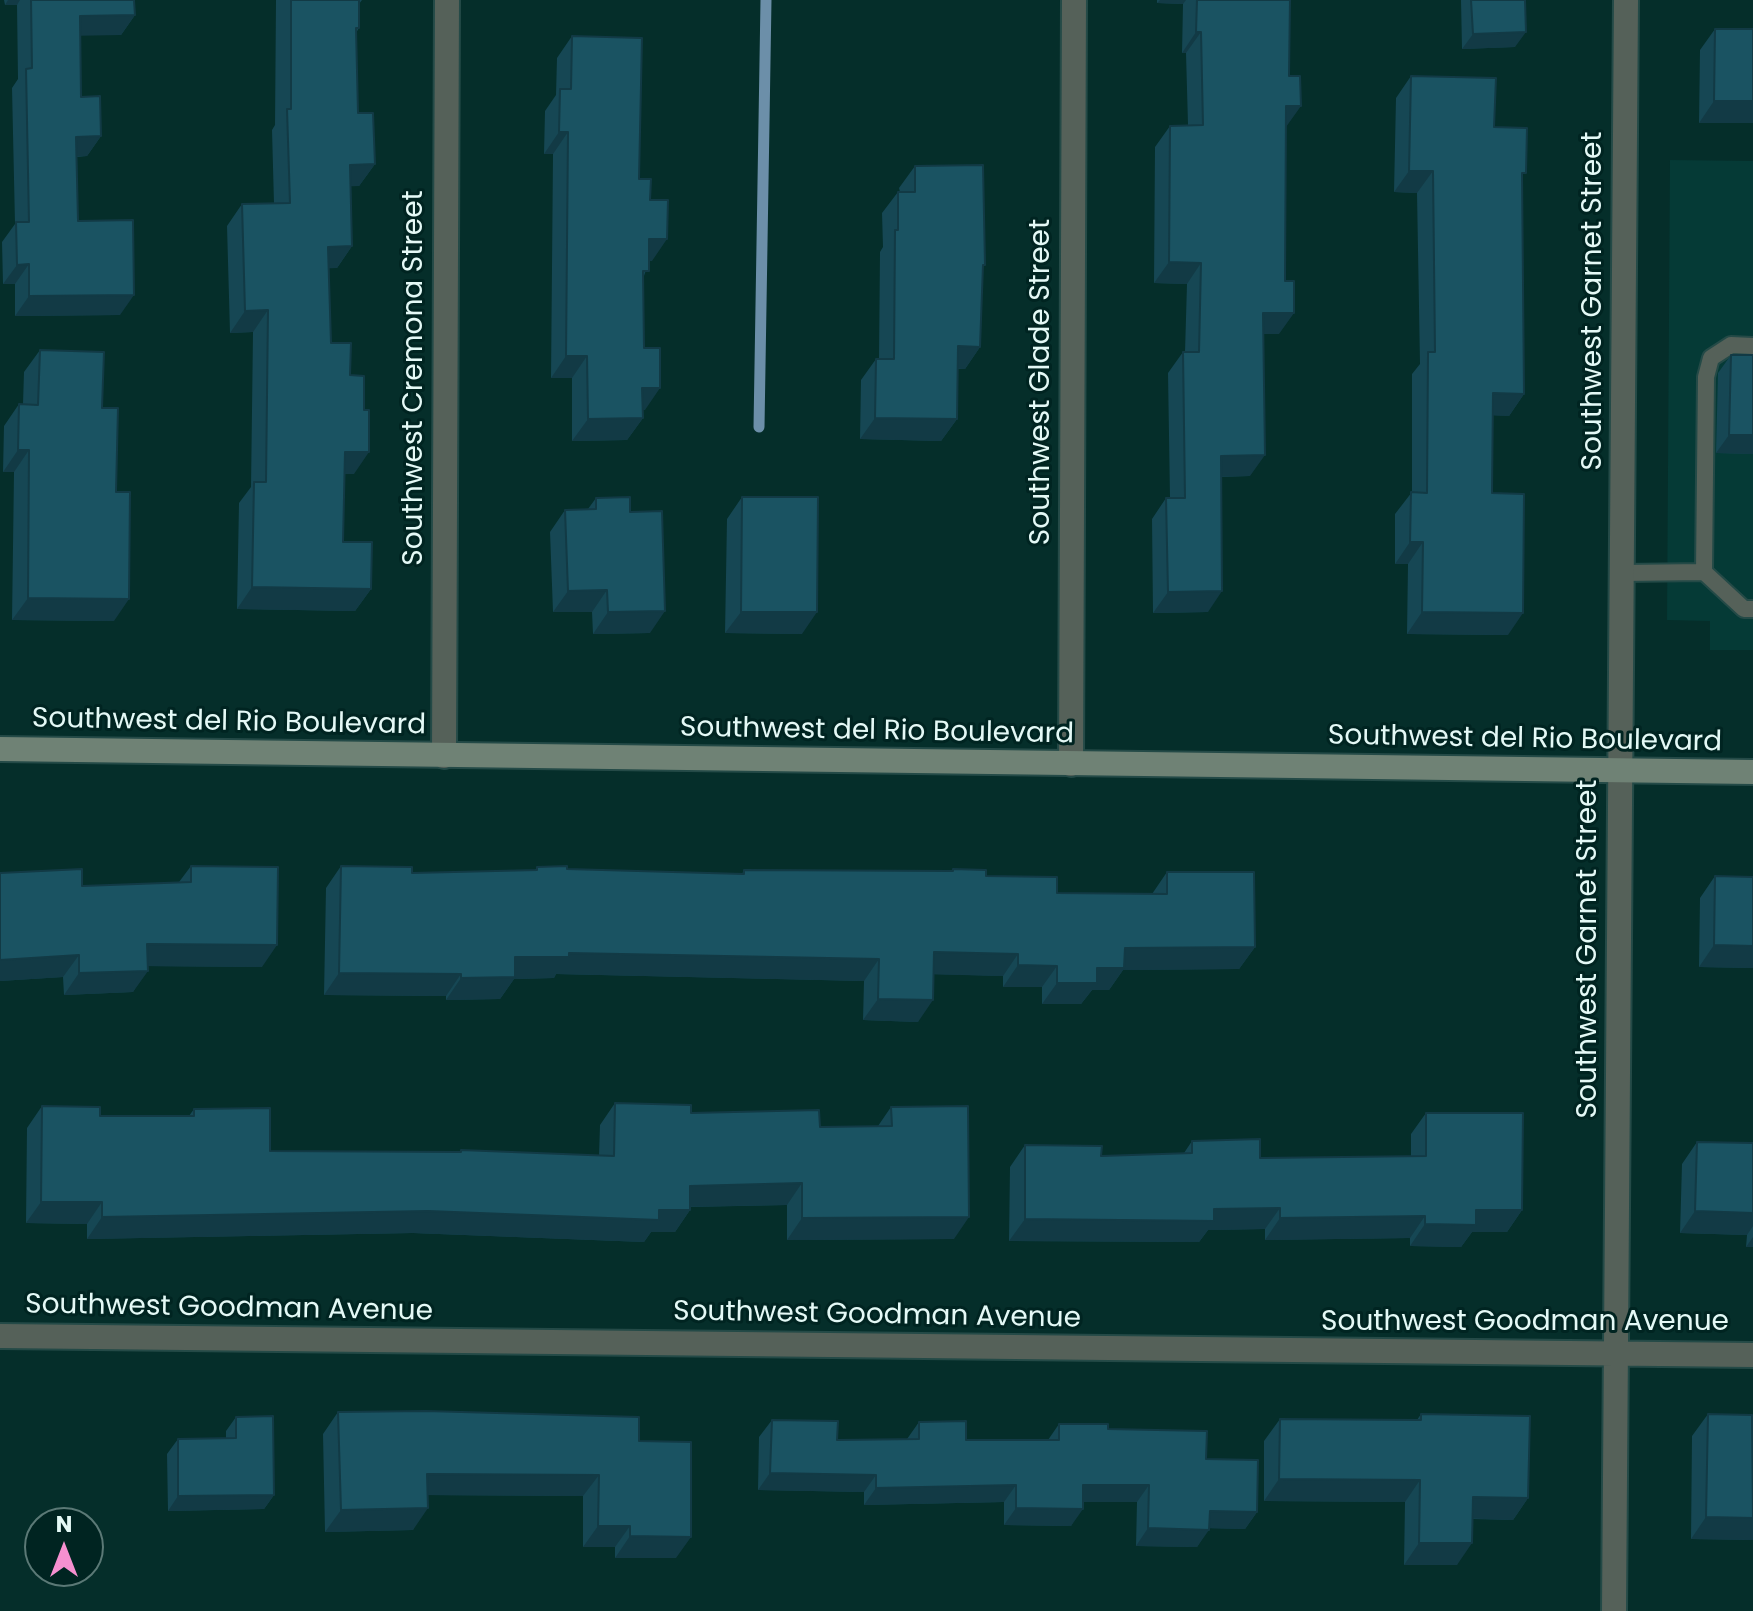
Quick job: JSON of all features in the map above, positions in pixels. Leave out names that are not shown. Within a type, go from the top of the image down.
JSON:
[{"type":"street","name":"Southwest Cremona Street","points":[[444,756],[447,0]]},
{"type":"street","name":"Southwest Glade Street","points":[[1071,764],[1074,0]]},
{"type":"street","name":"Southwest Garnet Street","points":[[1614,1611],[1626,0]]},
{"type":"street","name":"Southwest del Rio Boulevard","points":[[0,749],[1753,772]]},
{"type":"street","name":"Southwest Goodman Avenue","points":[[0,1336],[1753,1355]]},
{"type":"lane","points":[[1704,572],[1706,377],[1711,358],[1731,345],[1753,346]]},
{"type":"lane","points":[[1622,573],[1704,572],[1744,609],[1753,609]]},
{"type":"shaded area","points":[[1670,160],[1753,161],[1753,650],[1710,650],[1710,621],[1667,620]]},
{"type":"building","points":[[31,0],[134,0],[135,15],[80,16],[81,97],[100,96],[101,136],[76,137],[78,221],[133,220],[134,295],[29,296],[29,264],[17,265],[16,222],[29,222],[26,69],[32,68]]},
{"type":"building","points":[[291,0],[359,0],[359,28],[356,28],[358,113],[373,113],[375,164],[350,165],[352,246],[328,247],[331,343],[351,343],[350,375],[364,376],[364,410],[369,410],[369,452],[345,452],[343,542],[372,542],[371,589],[252,587],[254,482],[266,482],[268,310],[245,311],[242,204],[290,203],[287,109],[291,109]]},
{"type":"building","points":[[1197,0],[1290,0],[1289,76],[1300,76],[1301,106],[1286,106],[1285,281],[1294,281],[1294,313],[1263,313],[1265,455],[1221,456],[1222,591],[1168,592],[1166,498],[1185,498],[1183,352],[1199,352],[1201,263],[1169,262],[1170,126],[1203,125],[1201,32],[1196,32]]},
{"type":"building","points":[[1471,0],[1525,0],[1526,32],[1473,34]]},
{"type":"building","points":[[1715,29],[1753,29],[1753,101],[1714,101]]},
{"type":"building","points":[[572,36],[642,38],[639,179],[651,179],[650,200],[668,200],[667,239],[649,239],[649,271],[643,271],[644,348],[660,348],[660,388],[642,388],[643,418],[588,419],[587,356],[566,356],[568,132],[559,132],[560,89],[571,89]]},
{"type":"building","points":[[1411,76],[1496,78],[1494,127],[1527,128],[1526,173],[1522,173],[1524,394],[1493,393],[1492,493],[1524,494],[1523,613],[1422,612],[1423,542],[1410,542],[1411,492],[1427,493],[1428,352],[1435,352],[1433,171],[1409,171]]},
{"type":"building","points":[[983,165],[985,265],[980,347],[958,346],[957,419],[875,418],[876,359],[894,359],[898,192],[915,192],[915,166]]},
{"type":"building","points":[[40,350],[104,352],[102,408],[118,408],[116,492],[130,492],[129,599],[28,598],[29,450],[18,450],[19,404],[38,405]]},
{"type":"building","points":[[1731,355],[1753,355],[1753,435],[1729,435]]},
{"type":"building","points":[[630,497],[630,512],[662,511],[665,611],[608,612],[607,590],[568,591],[565,510],[596,509],[596,498]]},
{"type":"building","points":[[742,497],[818,497],[817,612],[741,612]]},
{"type":"building","points":[[191,866],[278,867],[277,945],[147,944],[148,971],[79,973],[79,955],[0,960],[0,873],[82,869],[82,886],[191,882]]},
{"type":"building","points":[[341,866],[412,867],[412,873],[537,870],[537,867],[567,866],[567,869],[744,874],[744,870],[986,870],[986,876],[1057,877],[1057,893],[1167,894],[1167,872],[1254,872],[1255,947],[1125,948],[1124,968],[1097,968],[1097,983],[1057,983],[1057,966],[1018,965],[1018,954],[934,952],[933,1000],[878,999],[879,959],[569,953],[569,957],[515,957],[515,977],[339,973]]},
{"type":"building","points":[[1715,876],[1753,877],[1753,946],[1714,945]]},
{"type":"building","points":[[615,1103],[691,1105],[691,1113],[819,1110],[820,1127],[892,1126],[891,1107],[968,1106],[969,1217],[802,1218],[802,1183],[690,1186],[690,1210],[659,1210],[659,1220],[428,1211],[102,1217],[102,1202],[41,1202],[42,1106],[100,1107],[100,1116],[194,1116],[194,1109],[270,1108],[270,1151],[461,1150],[614,1156]]},
{"type":"building","points":[[1426,1113],[1523,1113],[1522,1210],[1476,1210],[1476,1225],[1425,1224],[1425,1216],[1280,1218],[1280,1208],[1214,1209],[1214,1221],[1025,1219],[1025,1145],[1102,1146],[1101,1156],[1192,1153],[1192,1141],[1260,1139],[1260,1158],[1426,1156]]},
{"type":"building","points":[[1697,1142],[1753,1143],[1753,1213],[1695,1211]]},
{"type":"building","points":[[426,1411],[639,1417],[639,1441],[691,1442],[691,1537],[630,1536],[630,1526],[598,1526],[599,1475],[427,1474],[428,1508],[341,1510],[338,1412]]},
{"type":"building","points":[[1421,1414],[1530,1416],[1528,1498],[1473,1497],[1472,1543],[1419,1543],[1420,1480],[1279,1479],[1280,1419],[1421,1420]]},
{"type":"building","points":[[1708,1414],[1752,1415],[1753,1518],[1706,1517]]},
{"type":"building","points":[[273,1416],[274,1495],[178,1496],[178,1439],[236,1438],[236,1417]]},
{"type":"building","points":[[772,1420],[838,1421],[837,1440],[919,1439],[919,1422],[966,1421],[966,1440],[1059,1440],[1059,1424],[1108,1424],[1108,1429],[1207,1431],[1206,1459],[1258,1460],[1257,1512],[1210,1511],[1209,1530],[1148,1528],[1149,1485],[1083,1485],[1083,1509],[1016,1508],[1016,1485],[876,1488],[876,1475],[770,1473]]},
{"type":"waterway","points":[[759,427],[766,0]]}]
